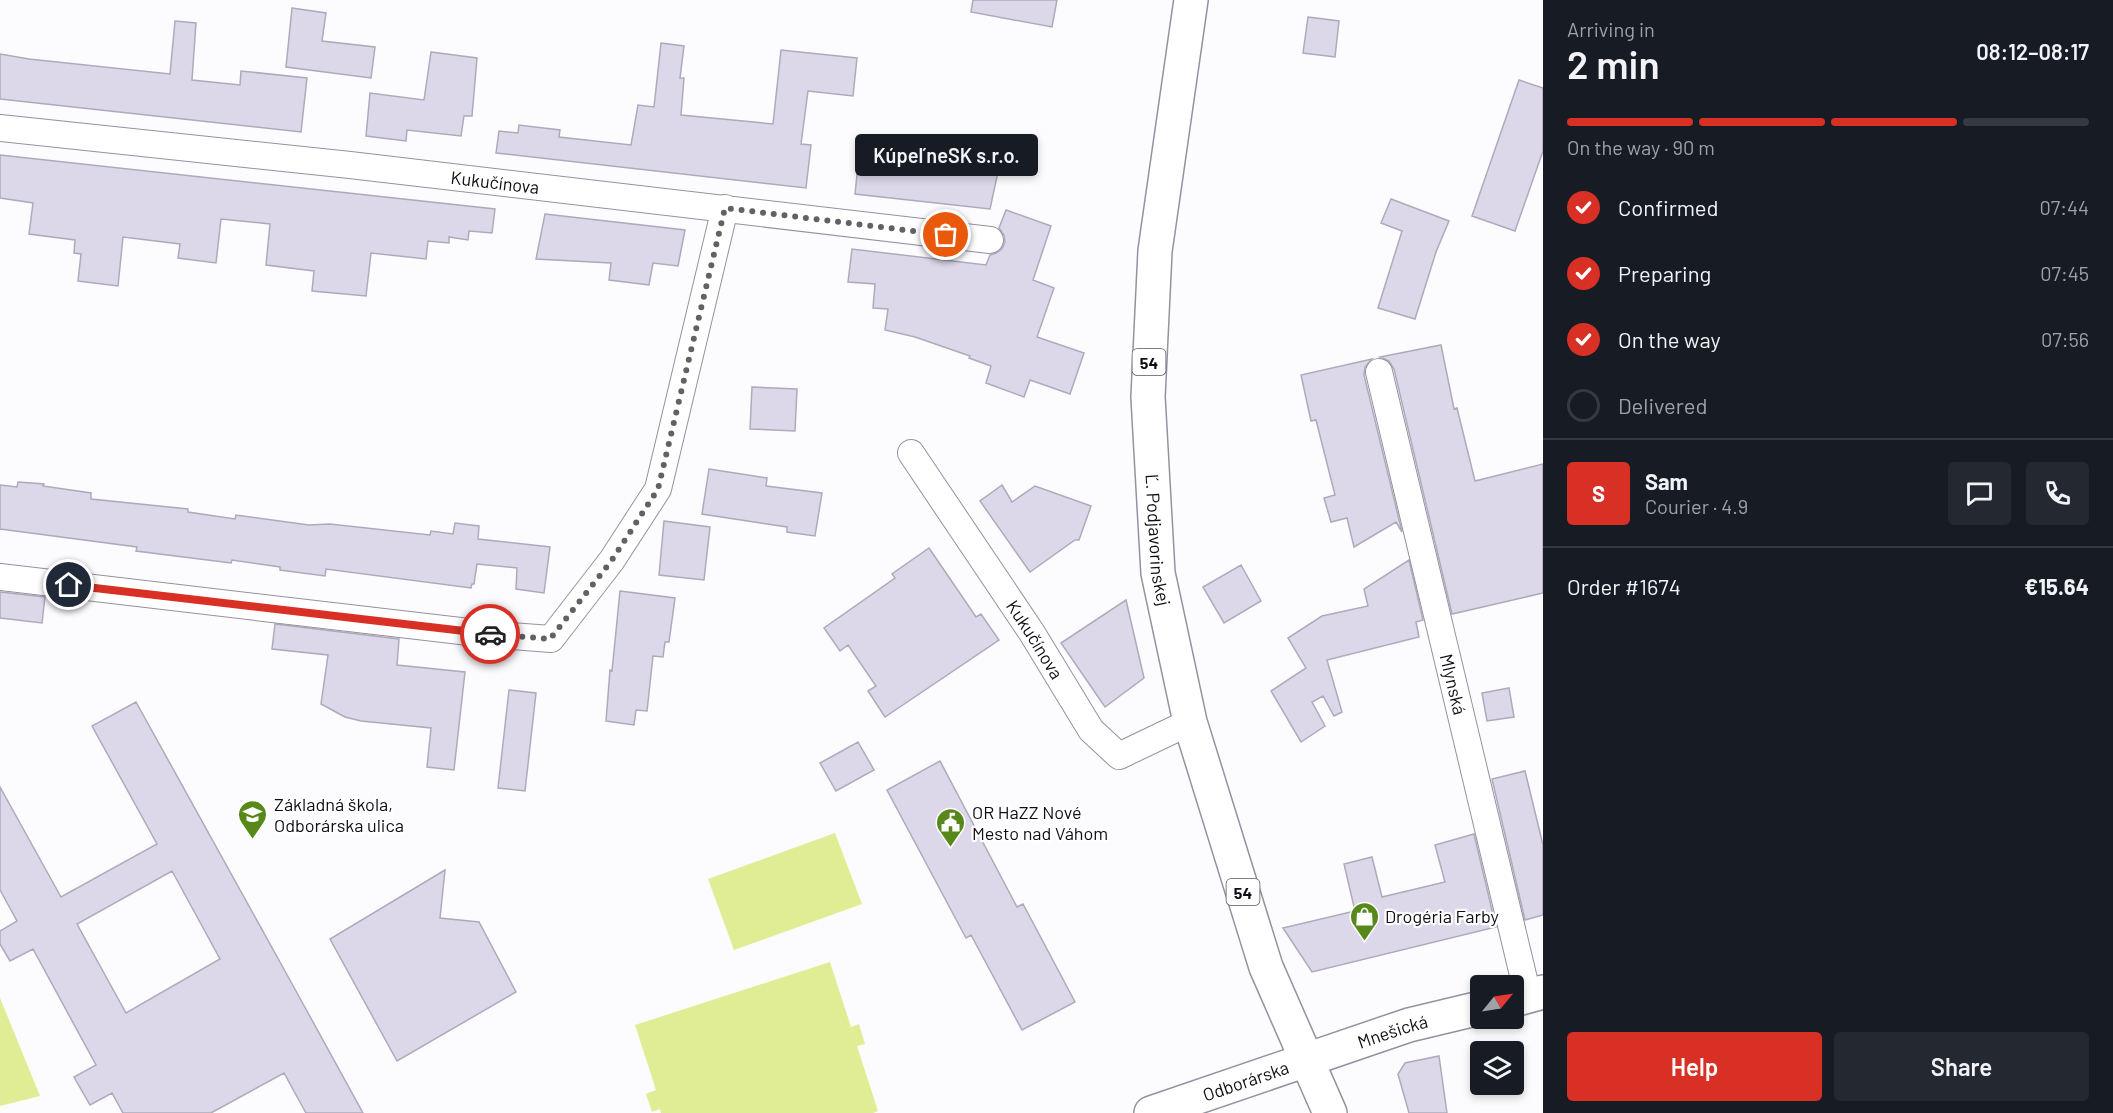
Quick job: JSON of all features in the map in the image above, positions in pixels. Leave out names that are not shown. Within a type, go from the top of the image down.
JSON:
[{"type":"main road","name":"Ľ. Podjavorinskej","points":[[1191,0],[1155,251],[1148,397],[1158,573],[1190,722],[1266,967],[1307,1059]]},
{"type":"main road","name":"Mnešická","points":[[1307,1059],[1409,1025],[1470,1010]]},
{"type":"main road","name":"Odborárska","points":[[1151,1113],[1307,1059]]},
{"type":"main road","name":"54","points":[[1307,1059],[1330,1113]]},
{"type":"street","name":"Kukučínova","points":[[0,128],[350,165],[990,240]]},
{"type":"street","points":[[0,577],[550,639],[612,560],[658,489],[725,208]]},
{"type":"street","name":"Mlynská","points":[[1379,372],[1528,996]]},
{"type":"street","name":"Kukučínova","points":[[911,453],[1032,633],[1091,730],[1119,756],[1190,722]]},
{"type":"green space","points":[[835,833],[862,904],[734,950],[708,879]]},
{"type":"green space","points":[[830,962],[851,1027],[859,1024],[865,1044],[857,1046],[878,1111],[873,1113],[661,1113],[660,1109],[652,1112],[646,1094],[656,1090],[635,1025]]},
{"type":"green space","points":[[0,998],[40,1096],[0,1106]]},
{"type":"building","points":[[973,0],[1057,0],[1052,27],[971,12]]},
{"type":"building","points":[[292,8],[326,13],[322,41],[375,47],[371,78],[286,67]]},
{"type":"building","points":[[1308,17],[1339,21],[1335,57],[1303,53]]},
{"type":"building","points":[[175,21],[196,23],[192,80],[240,85],[241,71],[307,78],[301,132],[0,99],[0,54],[170,74]]},
{"type":"building","points":[[661,43],[684,46],[680,78],[684,78],[681,115],[773,124],[781,50],[857,58],[853,96],[808,91],[801,144],[811,145],[806,188],[496,153],[499,131],[518,133],[519,125],[560,130],[559,137],[631,145],[638,105],[654,107]]},
{"type":"building","points":[[431,52],[477,58],[472,116],[464,116],[461,136],[407,130],[406,141],[366,136],[370,93],[424,100]]},
{"type":"building","points":[[1519,80],[1543,88],[1543,151],[1515,231],[1472,216]]},
{"type":"building","points":[[881,147],[945,157],[945,159],[978,165],[977,169],[998,172],[990,209],[855,194],[859,155],[877,158]]},
{"type":"building","points":[[0,155],[495,209],[492,233],[469,231],[468,240],[449,237],[449,243],[428,241],[426,259],[371,253],[366,296],[312,291],[314,271],[266,265],[270,224],[221,219],[216,263],[178,258],[180,244],[123,237],[118,286],[78,281],[81,254],[74,253],[75,240],[29,234],[33,203],[0,198]]},
{"type":"building","points":[[1391,199],[1449,221],[1436,252],[1415,319],[1378,308],[1402,231],[1381,223]]},
{"type":"building","points":[[1006,210],[1051,226],[1033,280],[1054,288],[1037,337],[1084,353],[1070,394],[1030,380],[1024,397],[986,383],[991,366],[969,358],[970,356],[915,337],[885,330],[888,309],[873,308],[875,284],[848,282],[852,249],[986,265],[990,255],[1002,249],[1005,242],[1004,235],[999,228]]},
{"type":"building","points":[[545,214],[685,230],[678,266],[653,263],[649,285],[609,280],[611,263],[536,259]]},
{"type":"building","points":[[1441,345],[1454,409],[1457,408],[1475,481],[1543,464],[1543,593],[1452,614],[1394,369],[1389,361],[1380,357]]},
{"type":"building","points":[[1372,359],[1365,367],[1364,375],[1402,532],[1396,522],[1354,547],[1347,518],[1331,522],[1324,498],[1335,495],[1316,420],[1311,421],[1301,375]]},
{"type":"building","points":[[752,387],[797,389],[795,431],[750,429]]},
{"type":"building","points":[[709,469],[767,478],[766,486],[822,493],[815,536],[787,532],[787,527],[702,514]]},
{"type":"building","points":[[18,482],[44,484],[43,486],[91,493],[91,499],[188,509],[188,512],[235,519],[236,515],[309,525],[330,524],[430,535],[431,531],[453,534],[455,523],[479,526],[478,539],[550,547],[544,593],[516,589],[517,568],[477,564],[474,584],[471,588],[326,569],[325,576],[232,560],[231,563],[136,551],[137,547],[0,529],[0,485],[17,487]]},
{"type":"building","points":[[1002,485],[1012,502],[1035,486],[1091,506],[1079,540],[1075,540],[1030,572],[980,501]]},
{"type":"building","points":[[664,521],[710,527],[704,580],[659,575]]},
{"type":"building","points":[[929,548],[976,617],[981,614],[999,640],[885,717],[868,691],[876,686],[848,645],[840,651],[824,628],[895,578],[892,574]]},
{"type":"building","points":[[1409,560],[1423,620],[1416,622],[1419,637],[1327,660],[1342,712],[1334,716],[1323,696],[1312,702],[1325,726],[1301,742],[1271,691],[1306,668],[1288,638],[1322,616],[1368,606],[1364,589]]},
{"type":"building","points":[[1241,565],[1261,601],[1224,623],[1203,587]]},
{"type":"building","points":[[620,591],[675,598],[669,642],[665,642],[663,657],[653,656],[647,711],[636,710],[634,725],[606,721]]},
{"type":"building","points":[[0,592],[45,597],[42,623],[0,618]]},
{"type":"building","points":[[1126,600],[1144,678],[1105,707],[1061,643]]},
{"type":"building","points":[[275,624],[399,639],[397,665],[465,672],[454,770],[427,767],[431,728],[361,721],[345,717],[321,704],[328,655],[272,649]]},
{"type":"building","points":[[1509,688],[1514,717],[1487,721],[1482,693]]},
{"type":"building","points":[[509,690],[536,693],[525,791],[498,788]]},
{"type":"building","points":[[136,702],[363,1113],[306,1113],[284,1073],[211,1113],[123,1113],[112,1093],[90,1105],[74,1077],[96,1065],[33,949],[10,961],[0,944],[0,931],[17,921],[0,890],[0,787],[61,897],[157,844],[92,726]],"holes":[[[172,871],[220,959],[126,1013],[77,924]]]},
{"type":"building","points":[[858,742],[874,770],[836,791],[820,763]]},
{"type":"building","name":"OR HaZZ Nové Mesto nad Váhom","points":[[940,761],[1017,907],[1023,904],[1075,1002],[1022,1030],[971,935],[966,938],[887,790]]},
{"type":"building","points":[[1525,771],[1543,845],[1543,915],[1525,920],[1492,779]]},
{"type":"building","points":[[1474,834],[1496,927],[1312,972],[1283,928],[1355,911],[1344,864],[1372,857],[1382,897],[1445,882],[1435,845]]},
{"type":"building","points":[[445,870],[440,918],[479,922],[516,992],[397,1061],[330,939]]},
{"type":"building","points":[[1439,1056],[1447,1113],[1409,1113],[1398,1074],[1405,1063]]},
{"type":"way so far","points":[[490,634],[550,639],[612,560],[658,489],[725,208],[946,235]]},
{"type":"place","name":"KúpeľneSK s.r.o.","points":[[946,235]]},
{"type":"place","name":"Základná škola, Odborárska ulica","points":[[253,840]]},
{"type":"place","name":"OR HaZZ Nové Mesto nad Váhom","points":[[951,848]]},
{"type":"place","name":"Drogéria Farby","points":[[1364,942]]},
{"type":"route","points":[[69,585],[490,634]]}]
